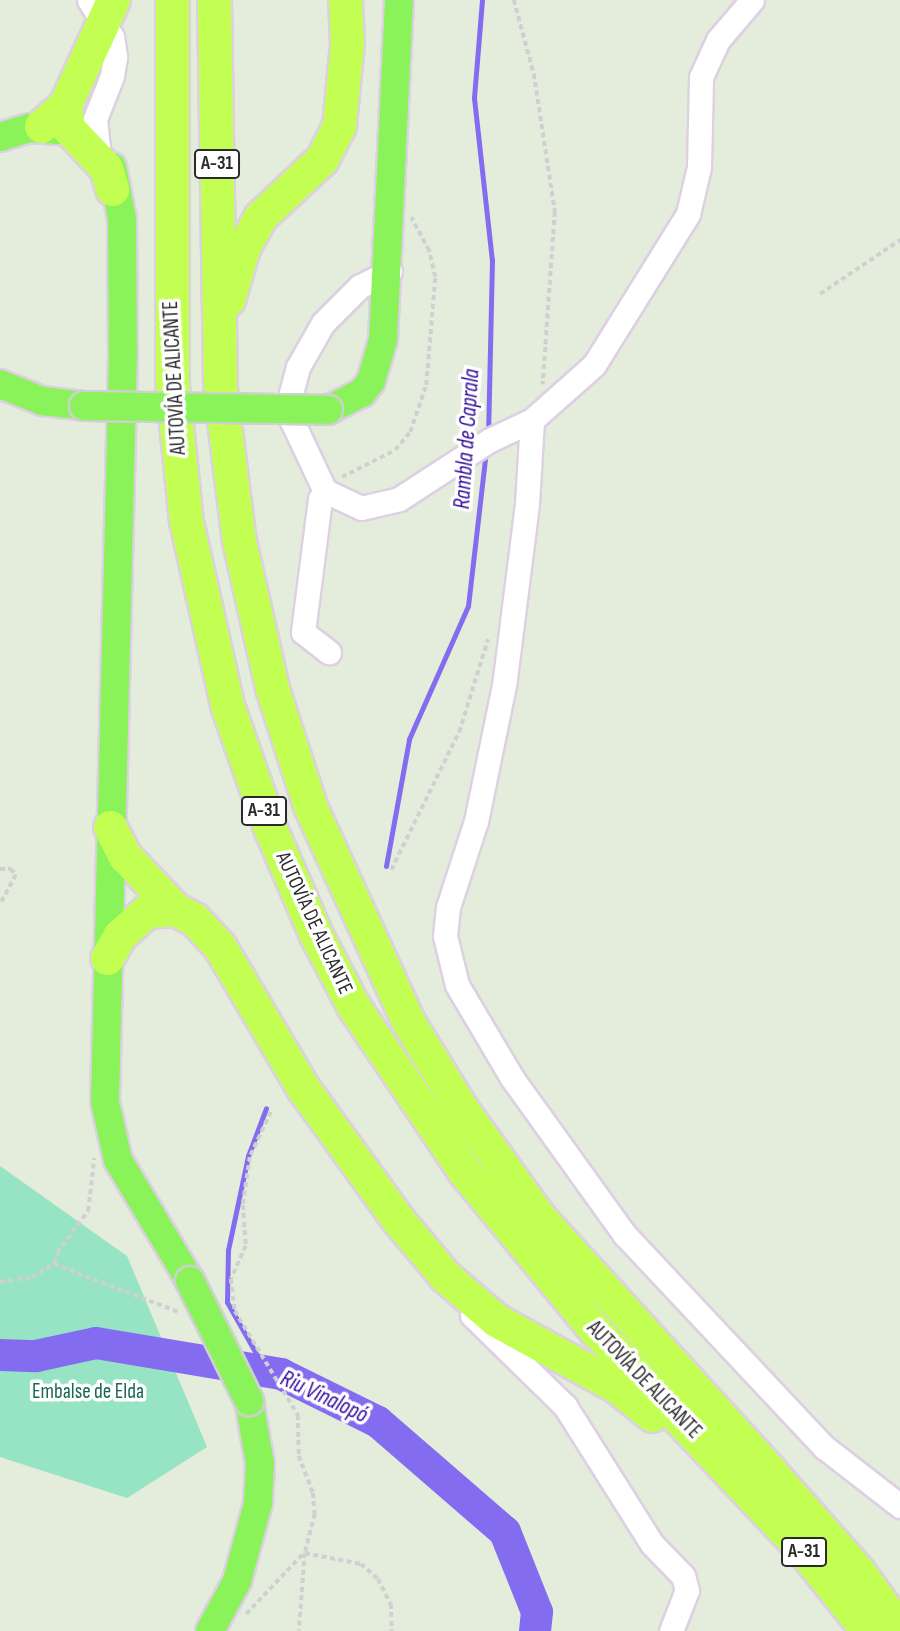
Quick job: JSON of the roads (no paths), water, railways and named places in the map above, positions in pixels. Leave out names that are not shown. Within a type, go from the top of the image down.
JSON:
[{"type":"highway","name":"AUTOVÍA DE ALICANTE","points":[[172,0],[172,384],[186,520],[227,705],[270,828],[316,935],[354,1007],[464,1171],[596,1331],[735,1476],[868,1631]]},
{"type":"highway","name":"AUTOVÍA DE ALICANTE","points":[[214,0],[220,389],[239,541],[272,688],[310,806],[393,992],[461,1108],[539,1217],[858,1571],[900,1629]]},
{"type":"highway","points":[[218,329],[243,248],[260,218],[322,159],[339,125],[347,43],[345,0]]},
{"type":"highway","points":[[101,8],[74,126],[106,168],[116,198]]},
{"type":"highway","points":[[110,827],[125,856],[175,909],[194,919],[220,947],[303,1088],[399,1221],[445,1276],[496,1320],[616,1386],[694,1454],[735,1476]]},
{"type":"highway","points":[[107,958],[135,917],[161,908],[175,909]]},
{"type":"main road","points":[[0,384],[42,401],[85,406],[328,410],[349,403],[372,381],[383,340],[390,271],[399,0]]},
{"type":"main road","points":[[2,145],[74,126]]},
{"type":"main road","points":[[2,145],[39,145],[74,155],[116,198],[122,419],[105,1102],[118,1160],[190,1281],[249,1401],[260,1464],[258,1503],[250,1544],[224,1621]]},
{"type":"street","points":[[390,271],[373,276],[337,307],[298,368],[291,394],[292,421],[325,491],[341,502],[378,506],[398,499],[490,440],[536,416],[594,365],[688,214],[699,167],[701,77],[718,40],[752,0]]},
{"type":"street","points":[[536,416],[504,685],[476,821],[448,907],[445,936],[457,985],[512,1079],[625,1235],[824,1447],[900,1506]]},
{"type":"street","points":[[325,491],[320,499],[303,632],[328,652]]},
{"type":"street","points":[[445,1276],[462,1305],[552,1392],[592,1443],[652,1544],[683,1576],[687,1590],[671,1631]]},
{"type":"street","points":[[552,1392],[548,1372],[564,1359]]},
{"type":"waterway","name":"Rambla de Caprala","points":[[482,0],[474,98],[492,260],[488,433]]},
{"type":"waterway","name":"Rambla de Caprala","points":[[386,866],[409,739],[468,606],[486,450]]},
{"type":"waterway","name":"Rambla de Caprala","points":[[266,1108],[248,1156],[228,1250],[227,1302],[266,1371]]},
{"type":"waterway","name":"Riu Vinalopó","points":[[0,1355],[36,1356],[96,1343],[281,1374],[378,1422],[505,1532],[537,1612],[535,1631]]},
{"type":"park label","name":"Embalse de Elda","points":[[88,1392]]}]
